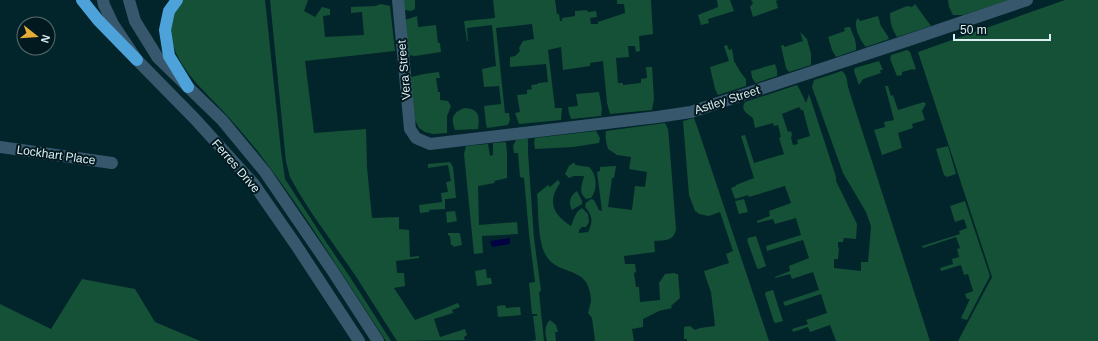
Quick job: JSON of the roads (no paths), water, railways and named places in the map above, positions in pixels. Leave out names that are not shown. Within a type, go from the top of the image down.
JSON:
[{"type":"highway","points":[[82,0],[98,20],[137,60]]},
{"type":"highway","points":[[177,0],[169,11],[165,30],[169,56],[188,87]]},
{"type":"street","name":"Ferres Drive","points":[[103,0],[113,24],[137,60],[195,118],[253,182],[359,341]]},
{"type":"street","name":"Ferres Drive","points":[[129,0],[135,21],[158,58],[222,120],[264,172],[332,270],[378,341]]},
{"type":"street","name":"Vera Street","points":[[398,0],[410,129],[416,138]]},
{"type":"street","name":"Astley Street","points":[[416,138],[430,144],[691,112],[1026,0]]},
{"type":"street","name":"Lockhart Place","points":[[0,147],[112,163]]}]
